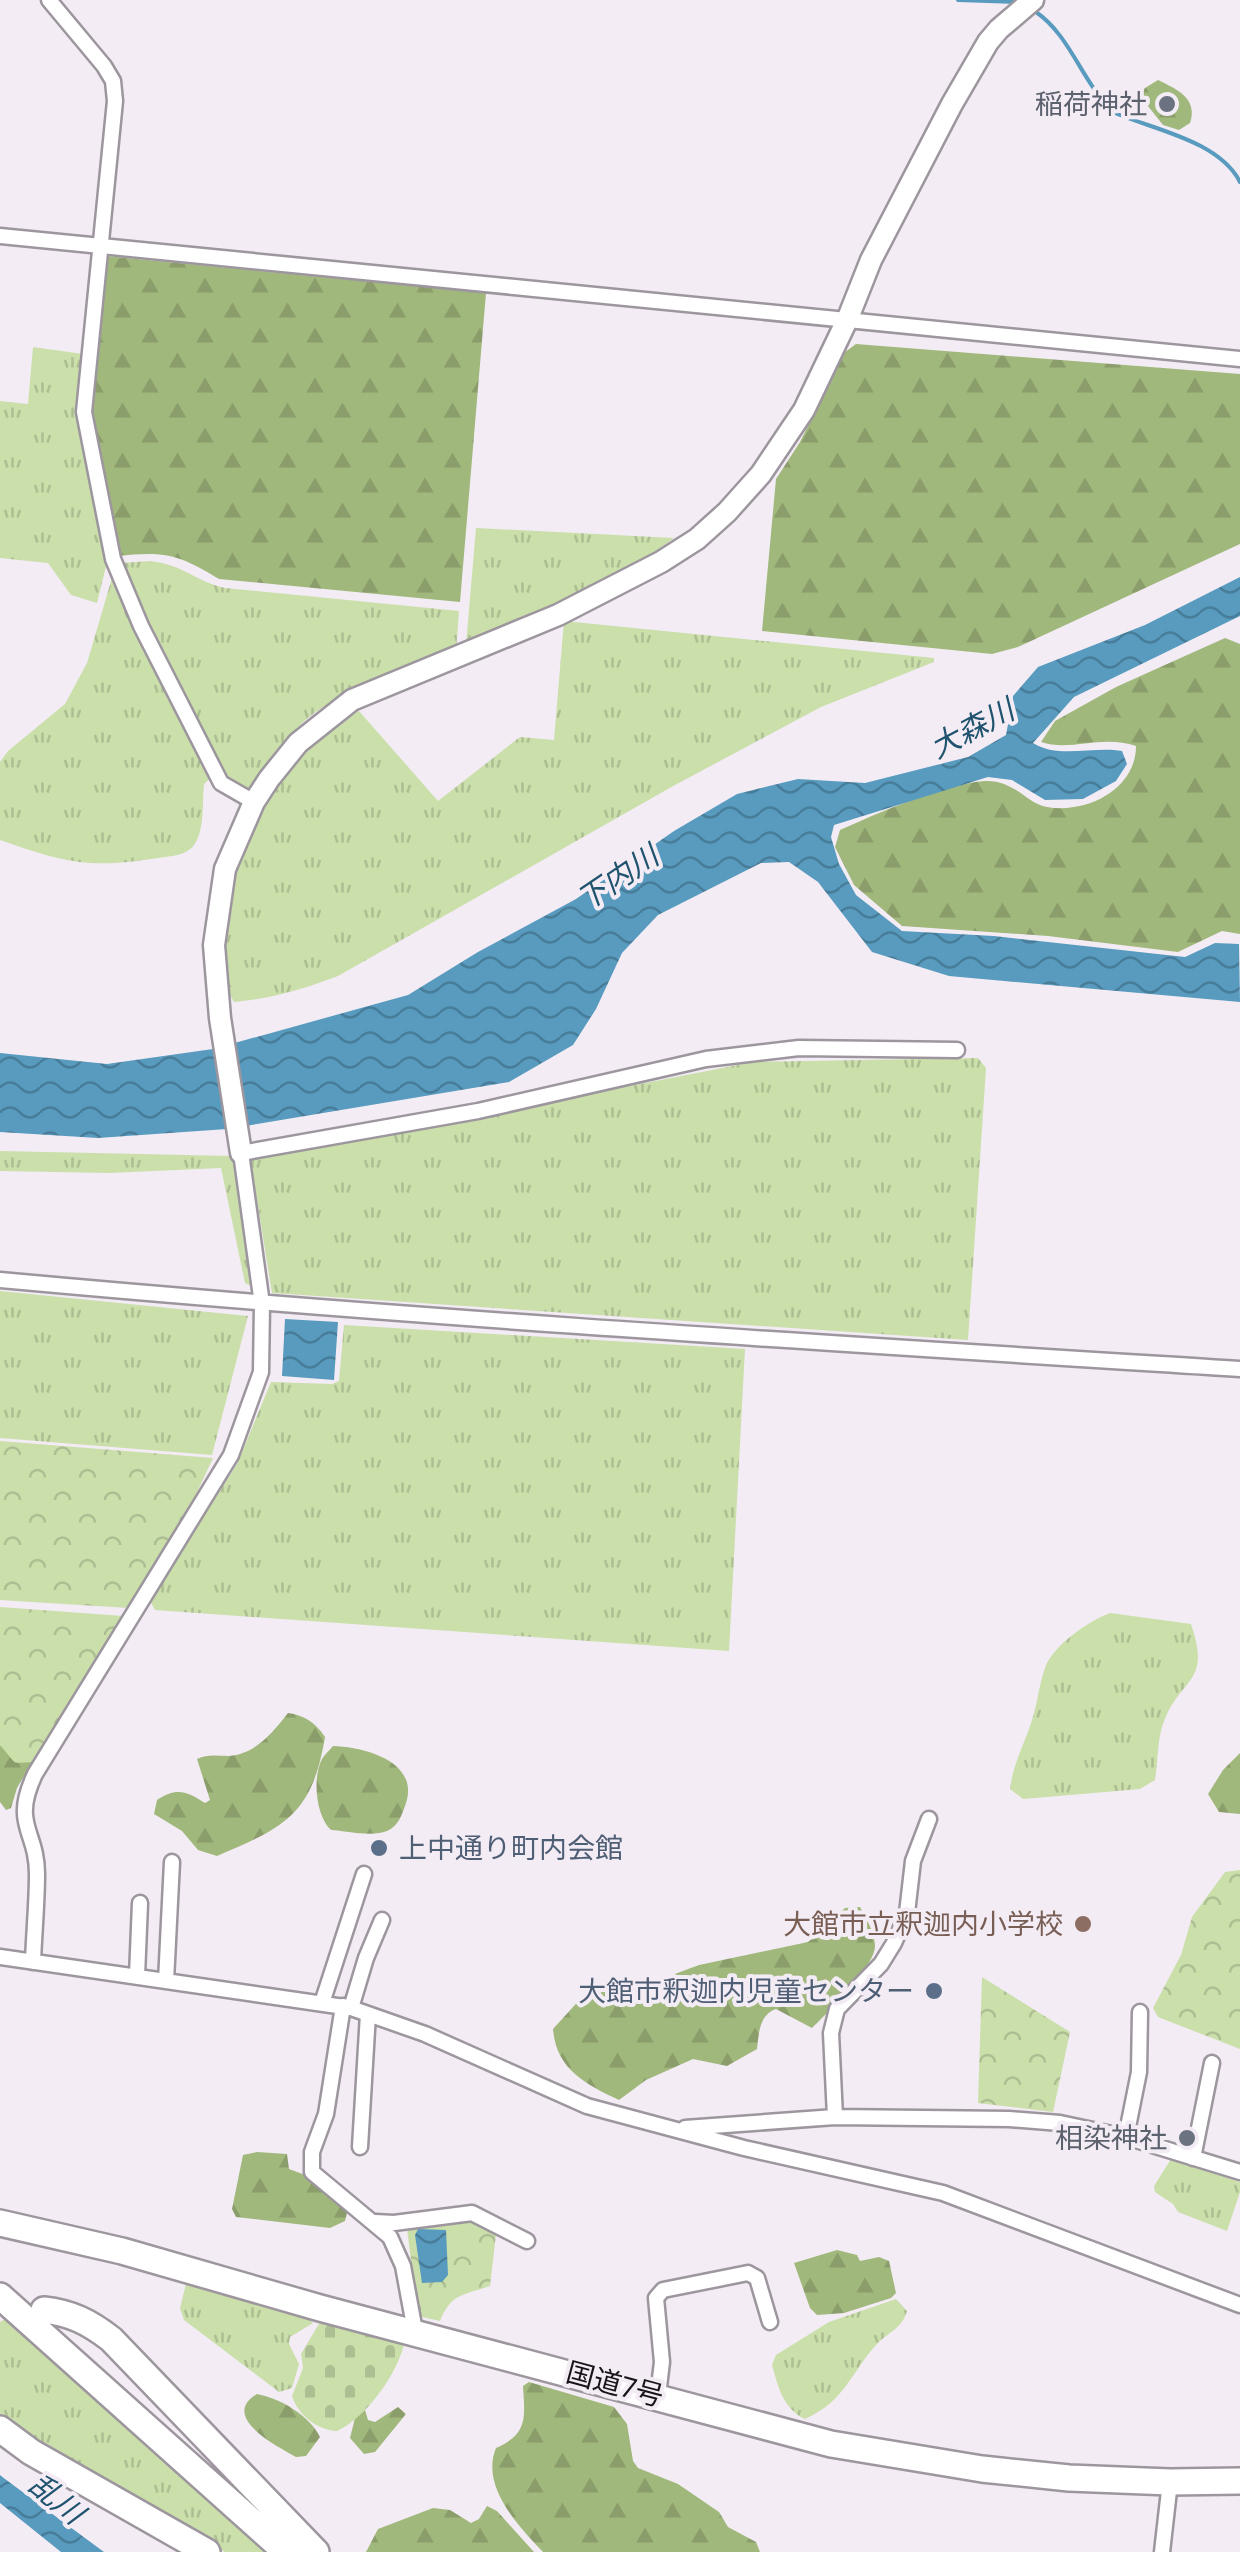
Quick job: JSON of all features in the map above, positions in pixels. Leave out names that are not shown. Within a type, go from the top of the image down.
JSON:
[{"type":"highway","name":"国道7号","points":[[0,2223],[103,2246],[831,2444],[917,2460],[1052,2476],[1240,2481]]},
{"type":"highway","points":[[0,2296],[286,2552]]},
{"type":"highway","points":[[44,2310],[66,2313],[90,2323],[111,2339],[316,2552]]},
{"type":"highway","points":[[0,2429],[30,2452],[207,2552]]},
{"type":"street","points":[[49,0],[113,81],[115,101],[84,412],[114,560],[142,626],[221,783],[254,802]]},
{"type":"street","points":[[32,1962],[38,1868],[24,1824],[24,1796],[231,1455],[260,1372],[262,1304],[220,1018],[214,945],[226,869],[254,802],[298,743],[352,700],[558,615],[661,562],[696,539],[726,512],[778,450],[804,410],[871,260],[988,42],[1033,0]]},
{"type":"street","points":[[0,236],[1240,359]]},
{"type":"street","points":[[241,1153],[478,1111],[706,1060],[799,1048],[956,1050]]},
{"type":"street","points":[[0,1280],[613,1330],[1240,1369]]},
{"type":"street","points":[[835,2118],[831,2032],[837,2009],[881,1964],[894,1943],[907,1913],[913,1861],[929,1818]]},
{"type":"street","points":[[166,1980],[172,1862]]},
{"type":"street","points":[[322,2003],[364,1874]]},
{"type":"street","points":[[137,1976],[140,1903]]},
{"type":"street","points":[[382,1920],[347,2007],[332,2059],[326,2114],[312,2152],[312,2172],[390,2237],[403,2266],[415,2331]]},
{"type":"street","points":[[0,1957],[347,2007],[425,2034],[586,2106],[744,2148],[943,2193],[1240,2305]]},
{"type":"street","points":[[1126,2137],[1140,2072],[1140,2012]]},
{"type":"street","points":[[360,2147],[368,2014]]},
{"type":"street","points":[[1193,2158],[1212,2063]]},
{"type":"street","points":[[674,2128],[835,2118],[1009,2119],[1126,2137],[1240,2172]]},
{"type":"street","points":[[376,2222],[472,2213],[527,2241]]},
{"type":"street","points":[[658,2396],[662,2362],[656,2298],[663,2290],[748,2272],[756,2278],[770,2322]]},
{"type":"street","points":[[1162,2552],[1170,2482]]},
{"type":"green space","points":[[1158,80],[1189,101],[1190,123],[1179,130],[1163,125],[1140,96]]},
{"type":"green space","points":[[106,256],[486,293],[460,602],[219,579],[171,556],[117,556],[90,411]]},
{"type":"green space","points":[[856,344],[1240,374],[1240,544],[1018,647],[992,654],[762,631],[776,479],[800,442],[845,352]]},
{"type":"green space","points":[[33,347],[83,354],[79,410],[108,558],[97,603],[71,595],[48,563],[0,558],[0,401],[28,404]]},
{"type":"green space","points":[[476,528],[674,538],[599,584],[466,645]]},
{"type":"green space","points":[[151,561],[225,588],[459,611],[456,652],[360,688],[324,706],[291,734],[250,790],[224,776],[120,563]]},
{"type":"green space","points":[[112,578],[212,777],[204,784],[198,839],[187,851],[134,861],[78,862],[0,840],[0,762],[65,704],[87,663]]},
{"type":"green space","points":[[564,621],[934,658],[934,662],[821,707],[338,976],[287,993],[234,1002],[224,977],[222,948],[232,882],[257,818],[286,768],[311,743],[359,711],[438,801],[520,737],[554,740]]},
{"type":"green space","points":[[1225,638],[1240,644],[1240,934],[1222,931],[1178,952],[1048,936],[902,926],[854,885],[835,847],[840,830],[911,800],[985,781],[1005,784],[1047,807],[1078,806],[1106,795],[1128,775],[1136,746],[1041,742],[1055,721],[1116,687]]},
{"type":"green space","points":[[978,1058],[986,1068],[968,1340],[272,1293],[250,1156],[753,1062]]},
{"type":"green space","points":[[0,1151],[233,1156],[252,1286],[245,1283],[221,1168],[109,1173],[0,1171]]},
{"type":"green space","points":[[0,1291],[248,1316],[212,1455],[0,1438]]},
{"type":"green space","points":[[344,1325],[745,1349],[729,1651],[155,1610],[150,1601],[237,1464],[271,1382],[339,1381]]},
{"type":"green space","points":[[0,1441],[213,1458],[184,1520],[129,1608],[0,1600]]},
{"type":"green space","points":[[0,1607],[123,1616],[35,1762],[15,1763],[0,1745]]},
{"type":"green space","points":[[1110,1613],[1191,1624],[1197,1644],[1196,1670],[1163,1724],[1155,1780],[1140,1789],[1023,1799],[1010,1789],[1011,1781],[1049,1659],[1073,1635]]},
{"type":"green space","points":[[288,1713],[309,1720],[325,1737],[312,1784],[292,1815],[278,1826],[217,1856],[198,1850],[182,1831],[154,1814],[157,1800],[170,1793],[187,1793],[205,1803],[210,1800],[197,1759],[239,1754],[256,1747]]},
{"type":"green space","points":[[14,1734],[38,1752],[17,1788],[11,1808],[6,1810],[0,1802],[0,1746]]},
{"type":"green space","points":[[333,1746],[374,1754],[398,1768],[405,1778],[405,1806],[391,1829],[359,1833],[331,1830],[326,1824],[316,1786],[322,1759]]},
{"type":"green space","points":[[1240,1753],[1240,1814],[1219,1812],[1208,1794]]},
{"type":"green space","points":[[1240,1870],[1240,2049],[1158,2017],[1153,2008],[1181,1955],[1192,1917],[1225,1872]]},
{"type":"green space","points":[[860,1907],[873,1935],[873,1954],[850,1989],[812,2028],[776,2009],[763,2020],[757,2049],[727,2066],[693,2059],[646,2080],[619,2100],[574,2074],[560,2055],[553,2029],[583,1996],[656,1981],[699,1965],[808,1942],[845,1908]]},
{"type":"green space","points":[[982,1977],[1070,2032],[1053,2112],[978,2103]]},
{"type":"green space","points":[[287,2154],[289,2169],[308,2176],[347,2213],[345,2221],[330,2228],[236,2217],[232,2209],[243,2155]]},
{"type":"green space","points":[[1171,2159],[1240,2182],[1227,2231],[1178,2212],[1155,2192],[1154,2186]]},
{"type":"green space","points":[[473,2217],[493,2226],[496,2234],[490,2286],[454,2300],[440,2321],[418,2316],[407,2229],[412,2225]]},
{"type":"green space","points":[[837,2250],[857,2255],[860,2261],[879,2257],[889,2261],[896,2293],[844,2313],[817,2315],[810,2308],[794,2263]]},
{"type":"green space","points":[[186,2284],[306,2316],[313,2323],[290,2337],[289,2344],[299,2364],[292,2388],[279,2392],[184,2320],[180,2308]]},
{"type":"green space","points":[[896,2299],[907,2311],[902,2322],[876,2345],[838,2395],[805,2419],[791,2409],[774,2373],[776,2355],[829,2322]]},
{"type":"green space","points":[[323,2317],[405,2340],[396,2366],[380,2392],[337,2431],[309,2420],[292,2396],[303,2368],[301,2354]]},
{"type":"green space","points":[[5,2319],[266,2552],[225,2552],[0,2418],[0,2322]]},
{"type":"green space","points":[[529,2382],[614,2407],[627,2424],[633,2461],[638,2468],[678,2484],[719,2512],[728,2527],[756,2542],[760,2552],[543,2552],[504,2505],[493,2477],[496,2448],[514,2437],[522,2424],[523,2386]]},
{"type":"green space","points":[[257,2394],[293,2409],[315,2429],[320,2437],[306,2456],[296,2457],[255,2430],[244,2412]]},
{"type":"green space","points":[[398,2407],[406,2414],[375,2452],[364,2454],[350,2438],[355,2418],[365,2410],[368,2420],[375,2422]]},
{"type":"green space","points":[[487,2506],[497,2511],[534,2552],[366,2552],[378,2529],[433,2508],[450,2510],[471,2523],[479,2519]]},
{"type":"water","name":"下内川","points":[[1240,577],[1240,616],[1074,697],[1033,743],[1064,751],[1122,751],[1127,764],[1116,781],[1083,799],[1045,800],[1012,780],[988,777],[834,825],[831,837],[839,864],[856,895],[902,931],[994,936],[1185,957],[1215,943],[1239,944],[1240,1002],[949,976],[872,952],[818,882],[789,862],[761,863],[658,915],[622,953],[596,1009],[573,1045],[509,1082],[227,1129],[98,1138],[0,1132],[0,1053],[107,1064],[213,1049],[408,995],[576,899],[674,831],[737,794],[798,779],[865,783],[968,757],[1006,735],[1013,696],[1038,667],[1145,625]]},
{"type":"water","points":[[285,1319],[338,1322],[334,1380],[282,1376]]},
{"type":"water","points":[[418,2229],[446,2230],[448,2275],[442,2282],[422,2283],[415,2235]]},
{"type":"water","points":[[0,2475],[104,2552],[61,2552],[0,2503]]},
{"type":"waterway","points":[[958,0],[1017,2]]},
{"type":"waterway","points":[[1036,12],[1059,34],[1094,89],[1115,113],[1202,147],[1217,156],[1240,182]]},
{"type":"place","name":"稲荷神社","points":[[1167,104]]},
{"type":"place","name":"上中通り町内会館","points":[[379,1848]]},
{"type":"place","name":"大館市立釈迦内小学校","points":[[1083,1924]]},
{"type":"place","name":"大館市釈迦内児童センター","points":[[934,1991]]},
{"type":"place","name":"相染神社","points":[[1187,2138]]},
{"type":"water label","name":"大森川","points":[[972,729]]},
{"type":"water label","name":"乱川","points":[[56,2499]]}]
